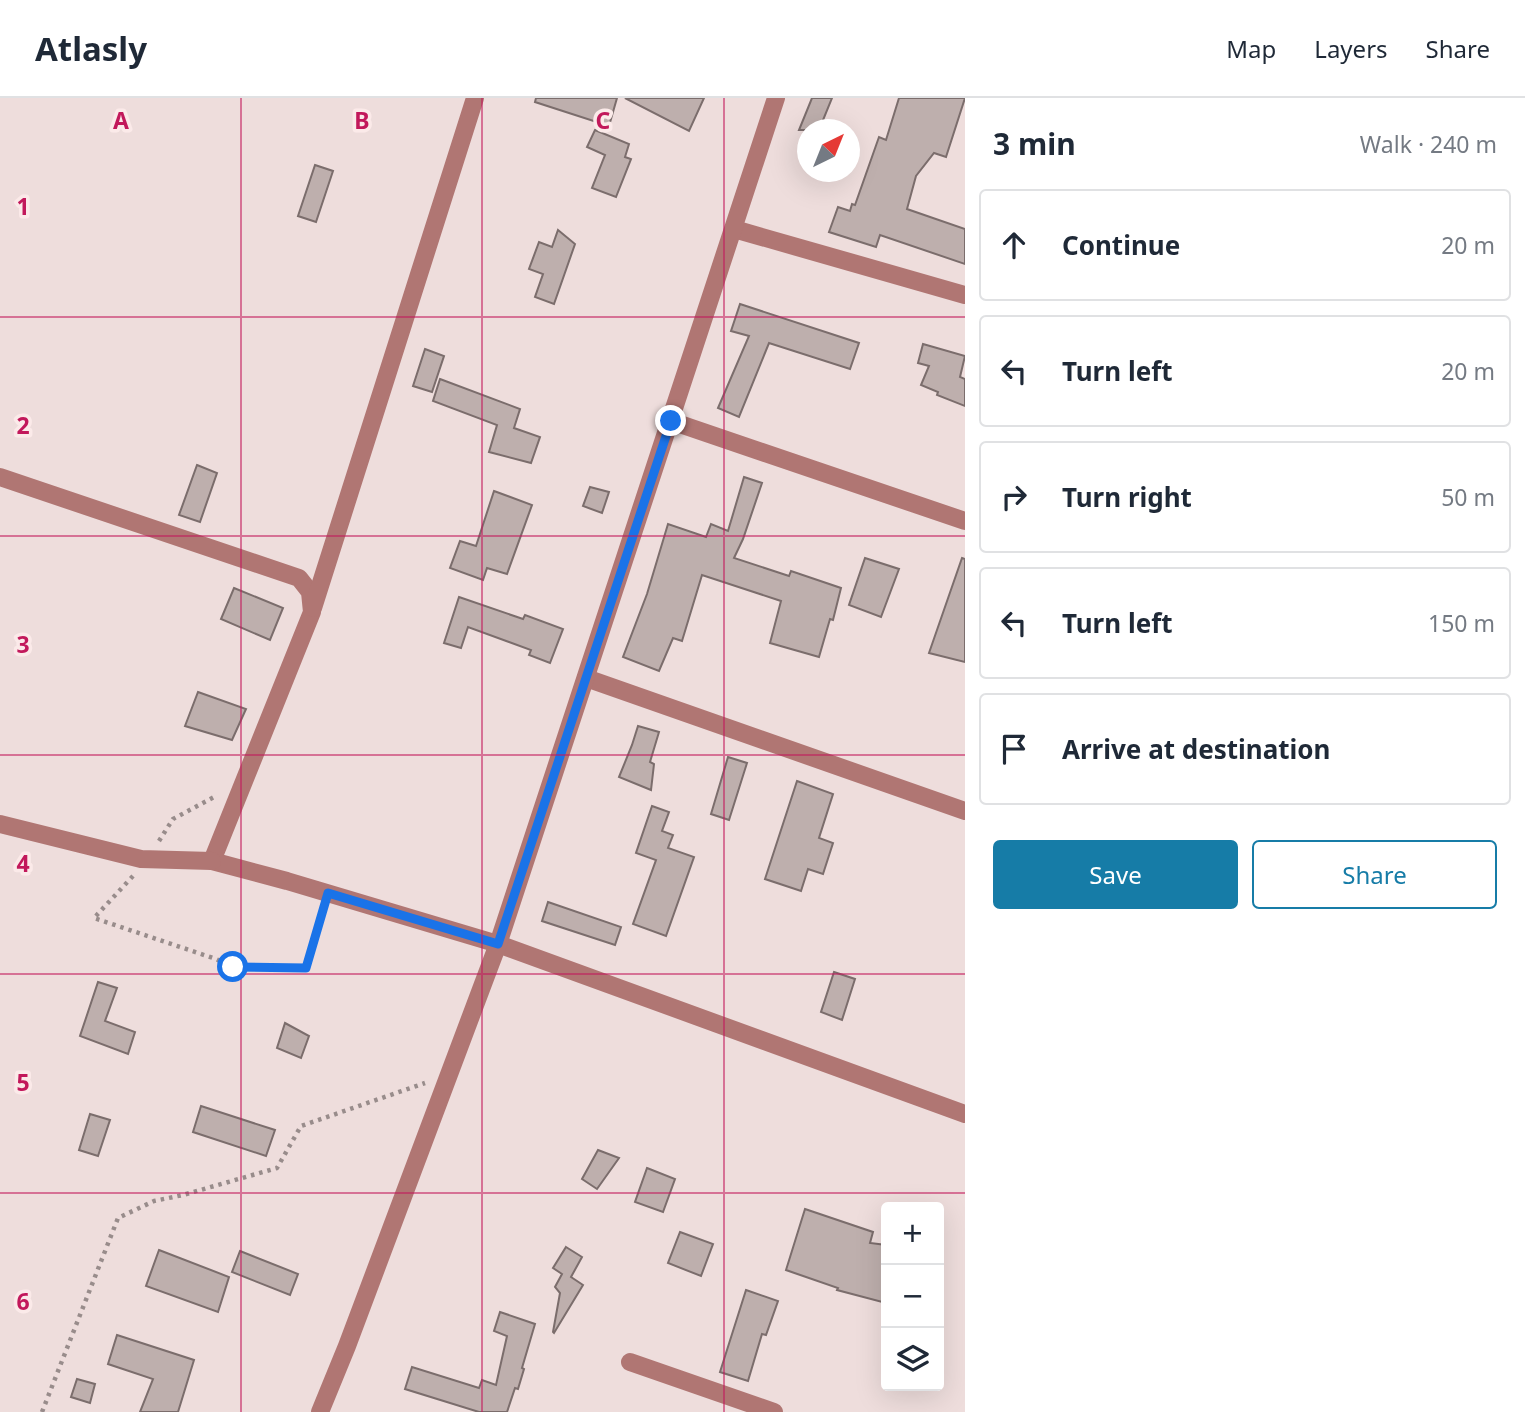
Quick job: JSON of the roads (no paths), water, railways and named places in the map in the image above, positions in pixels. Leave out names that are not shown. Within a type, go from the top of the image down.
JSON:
[{"type":"street","points":[[212,861],[312,612],[475,98]]},
{"type":"street","points":[[320,1412],[498,944],[776,98]]},
{"type":"street","points":[[734,229],[965,295]]},
{"type":"street","points":[[671,421],[965,521]]},
{"type":"street","points":[[0,477],[299,578],[310,592],[312,612]]},
{"type":"street","points":[[586,678],[965,811]]},
{"type":"street","points":[[0,824],[141,859],[212,861],[498,944],[965,1114]]},
{"type":"street","points":[[630,1362],[774,1412]]}]
